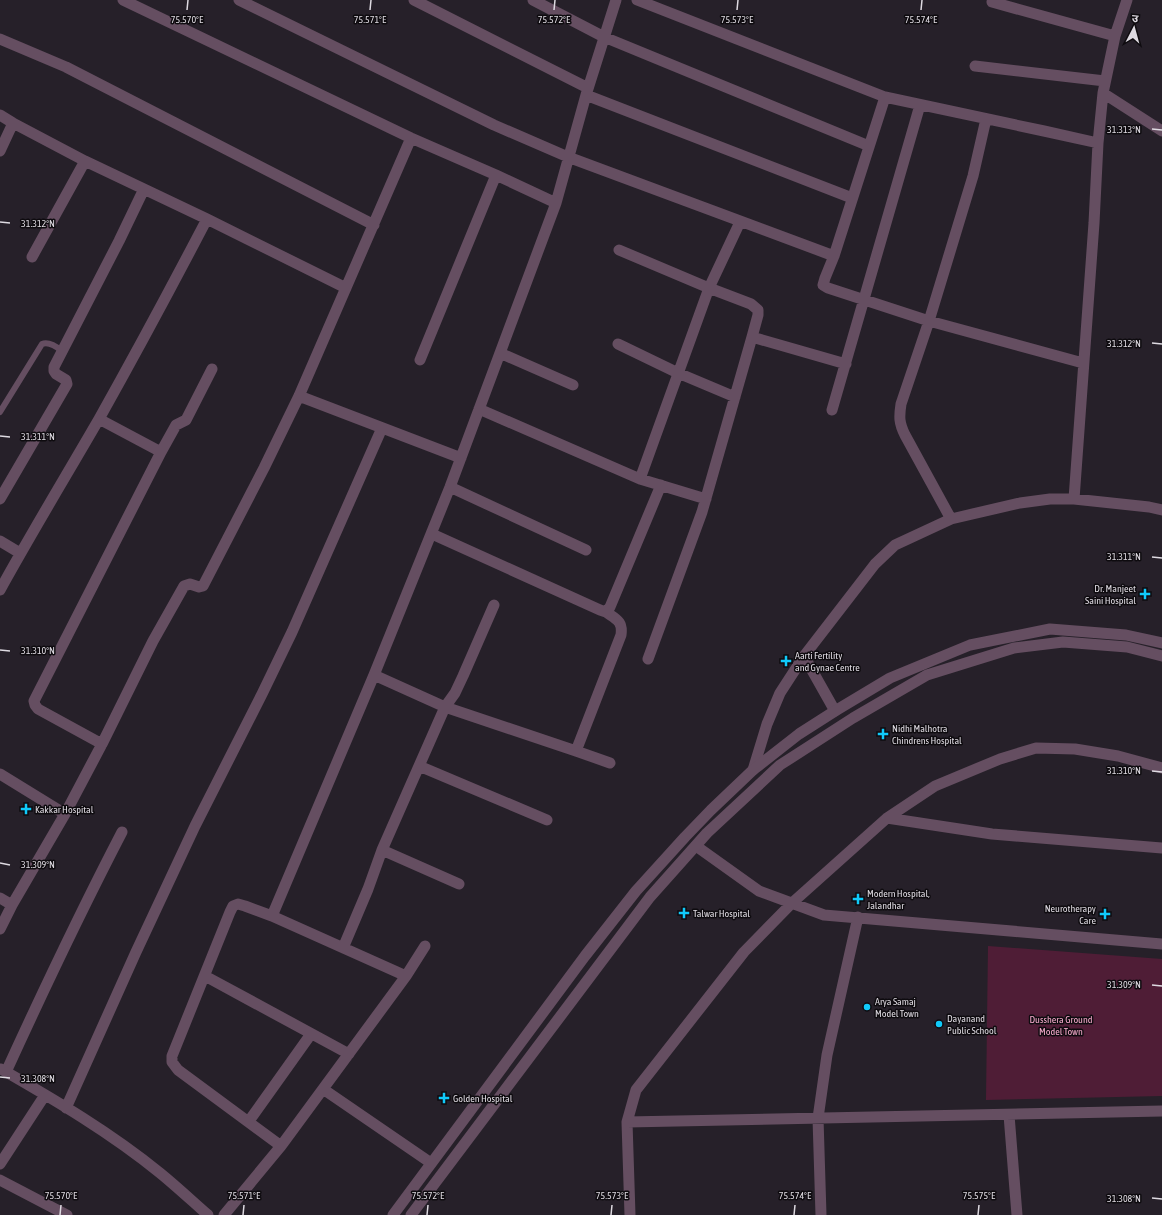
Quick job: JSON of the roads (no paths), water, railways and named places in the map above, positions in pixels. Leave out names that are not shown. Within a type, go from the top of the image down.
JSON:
[{"type":"street","points":[[123,0],[411,138],[556,203]]},
{"type":"street","points":[[239,0],[494,125],[568,157],[834,256]]},
{"type":"street","points":[[414,0],[587,92],[852,198]]},
{"type":"street","points":[[533,0],[604,37],[869,146]]},
{"type":"street","points":[[272,916],[374,675],[432,534],[461,458],[556,203],[587,92],[616,0]]},
{"type":"street","points":[[637,0],[885,97],[1098,143]]},
{"type":"street","points":[[1074,498],[1094,223],[1098,143],[1103,93],[1115,36],[1127,0]]},
{"type":"street","points":[[992,2],[1115,36]]},
{"type":"street","points":[[0,39],[66,67],[374,225]]},
{"type":"street","points":[[975,66],[1105,81]]},
{"type":"street","points":[[1103,93],[1162,131]]},
{"type":"street","points":[[885,97],[834,256],[823,285],[863,300],[929,321],[1083,363]]},
{"type":"street","points":[[832,410],[920,105]]},
{"type":"street","points":[[0,115],[85,161],[207,219],[346,288]]},
{"type":"street","points":[[951,519],[900,425],[899,416],[901,404],[929,321],[973,176],[986,119]]},
{"type":"street","points":[[0,151],[13,123]]},
{"type":"street","points":[[0,929],[12,905],[65,814],[102,744],[153,641],[184,586],[190,584],[199,587],[203,586],[264,468],[299,396],[411,138]]},
{"type":"street","points":[[32,257],[85,161]]},
{"type":"street","points":[[420,360],[496,175]]},
{"type":"street","points":[[0,499],[67,384],[66,380],[56,374],[54,367],[144,189]]},
{"type":"street","points":[[0,590],[20,553],[99,419],[207,219]]},
{"type":"street","points":[[640,479],[709,288],[740,222]]},
{"type":"street","points":[[619,250],[751,304],[758,310],[752,337],[706,499],[648,659]]},
{"type":"street","points":[[752,337],[846,364]]},
{"type":"street","points":[[618,344],[678,373],[735,397]]},
{"type":"street","points":[[500,353],[573,385]]},
{"type":"street","points":[[102,744],[38,709],[34,701],[161,452],[176,425],[186,420],[212,369]]},
{"type":"street","points":[[299,396],[461,458]]},
{"type":"street","points":[[479,409],[640,479],[706,499]]},
{"type":"street","points":[[99,419],[161,452]]},
{"type":"street","points":[[66,1108],[195,826],[292,632],[382,428]]},
{"type":"street","points":[[606,612],[610,608],[661,485]]},
{"type":"street","points":[[450,487],[586,550]]},
{"type":"street","points":[[753,770],[767,724],[780,693],[804,656],[875,564],[895,544],[951,519],[1020,503],[1050,499],[1074,498],[1149,507],[1162,510]]},
{"type":"street","points":[[432,534],[606,612],[620,622],[622,628],[621,635],[576,751]]},
{"type":"street","points":[[0,541],[20,553]]},
{"type":"street","points":[[343,948],[368,889],[382,850],[446,707],[463,676],[494,605]]},
{"type":"street","points":[[393,1215],[585,956],[636,891],[711,810],[753,770],[798,734],[890,678],[970,645],[1050,629],[1126,635],[1162,643]]},
{"type":"street","points":[[411,1215],[650,897],[707,833],[780,766],[853,718],[927,676],[1014,648],[1063,642],[1127,647],[1162,656]]},
{"type":"street","points":[[804,656],[835,711]]},
{"type":"street","points":[[374,675],[446,707],[610,763]]},
{"type":"street","points":[[630,1215],[627,1122],[636,1090],[744,952],[792,903],[887,818],[935,786],[1000,759],[1036,748],[1075,748],[1118,756],[1162,768]]},
{"type":"street","points":[[419,766],[547,820]]},
{"type":"street","points":[[0,774],[65,814]]},
{"type":"street","points":[[887,818],[992,834],[1162,848]]},
{"type":"street","points":[[122,832],[3,1071],[100,1129],[160,1172],[208,1215]]},
{"type":"street","points":[[696,846],[759,891],[824,915],[1162,944]]},
{"type":"street","points":[[382,850],[459,884]]},
{"type":"street","points":[[0,898],[12,905]]},
{"type":"street","points":[[282,1146],[178,1070],[172,1062],[172,1056],[233,906],[238,904],[272,916],[406,976]]},
{"type":"street","points":[[821,1215],[818,1118],[826,1055],[858,917]]},
{"type":"street","points":[[224,1215],[282,1146],[406,976],[426,946]]},
{"type":"street","points":[[205,976],[349,1054]]},
{"type":"street","points":[[249,1121],[311,1034]]},
{"type":"street","points":[[323,1089],[431,1163]]},
{"type":"street","points":[[0,1164],[45,1095]]},
{"type":"street","points":[[627,1122],[1162,1111]]},
{"type":"street","points":[[1009,1114],[1017,1215]]},
{"type":"street","points":[[0,1180],[52,1212],[67,1215]]},
{"type":"lane","points":[[0,412],[42,344],[45,342],[62,350]]},
{"type":"place","name":"Dr. Manjeet Saini Hospital","points":[[1145,594]]},
{"type":"place","name":"Aarti Fertility and Gynae Centre","points":[[786,661]]},
{"type":"place","name":"Nidhi Malhotra Chindrens Hospital","points":[[883,734]]},
{"type":"place","name":"Kakkar Hospital","points":[[26,809]]},
{"type":"place","name":"Modern Hospital, Jalandhar","points":[[858,899]]},
{"type":"place","name":"Talwar Hospital","points":[[684,913]]},
{"type":"place","name":"Neurotherapy Care","points":[[1105,914]]},
{"type":"place","name":"Arya Samaj Model Town","points":[[867,1007]]},
{"type":"place","name":"Dayanand Public School","points":[[939,1024]]},
{"type":"place","name":"Golden Hospital","points":[[444,1098]]},
{"type":"park label","name":"Dusshera Ground Model Town","points":[[1061,1024]]}]
